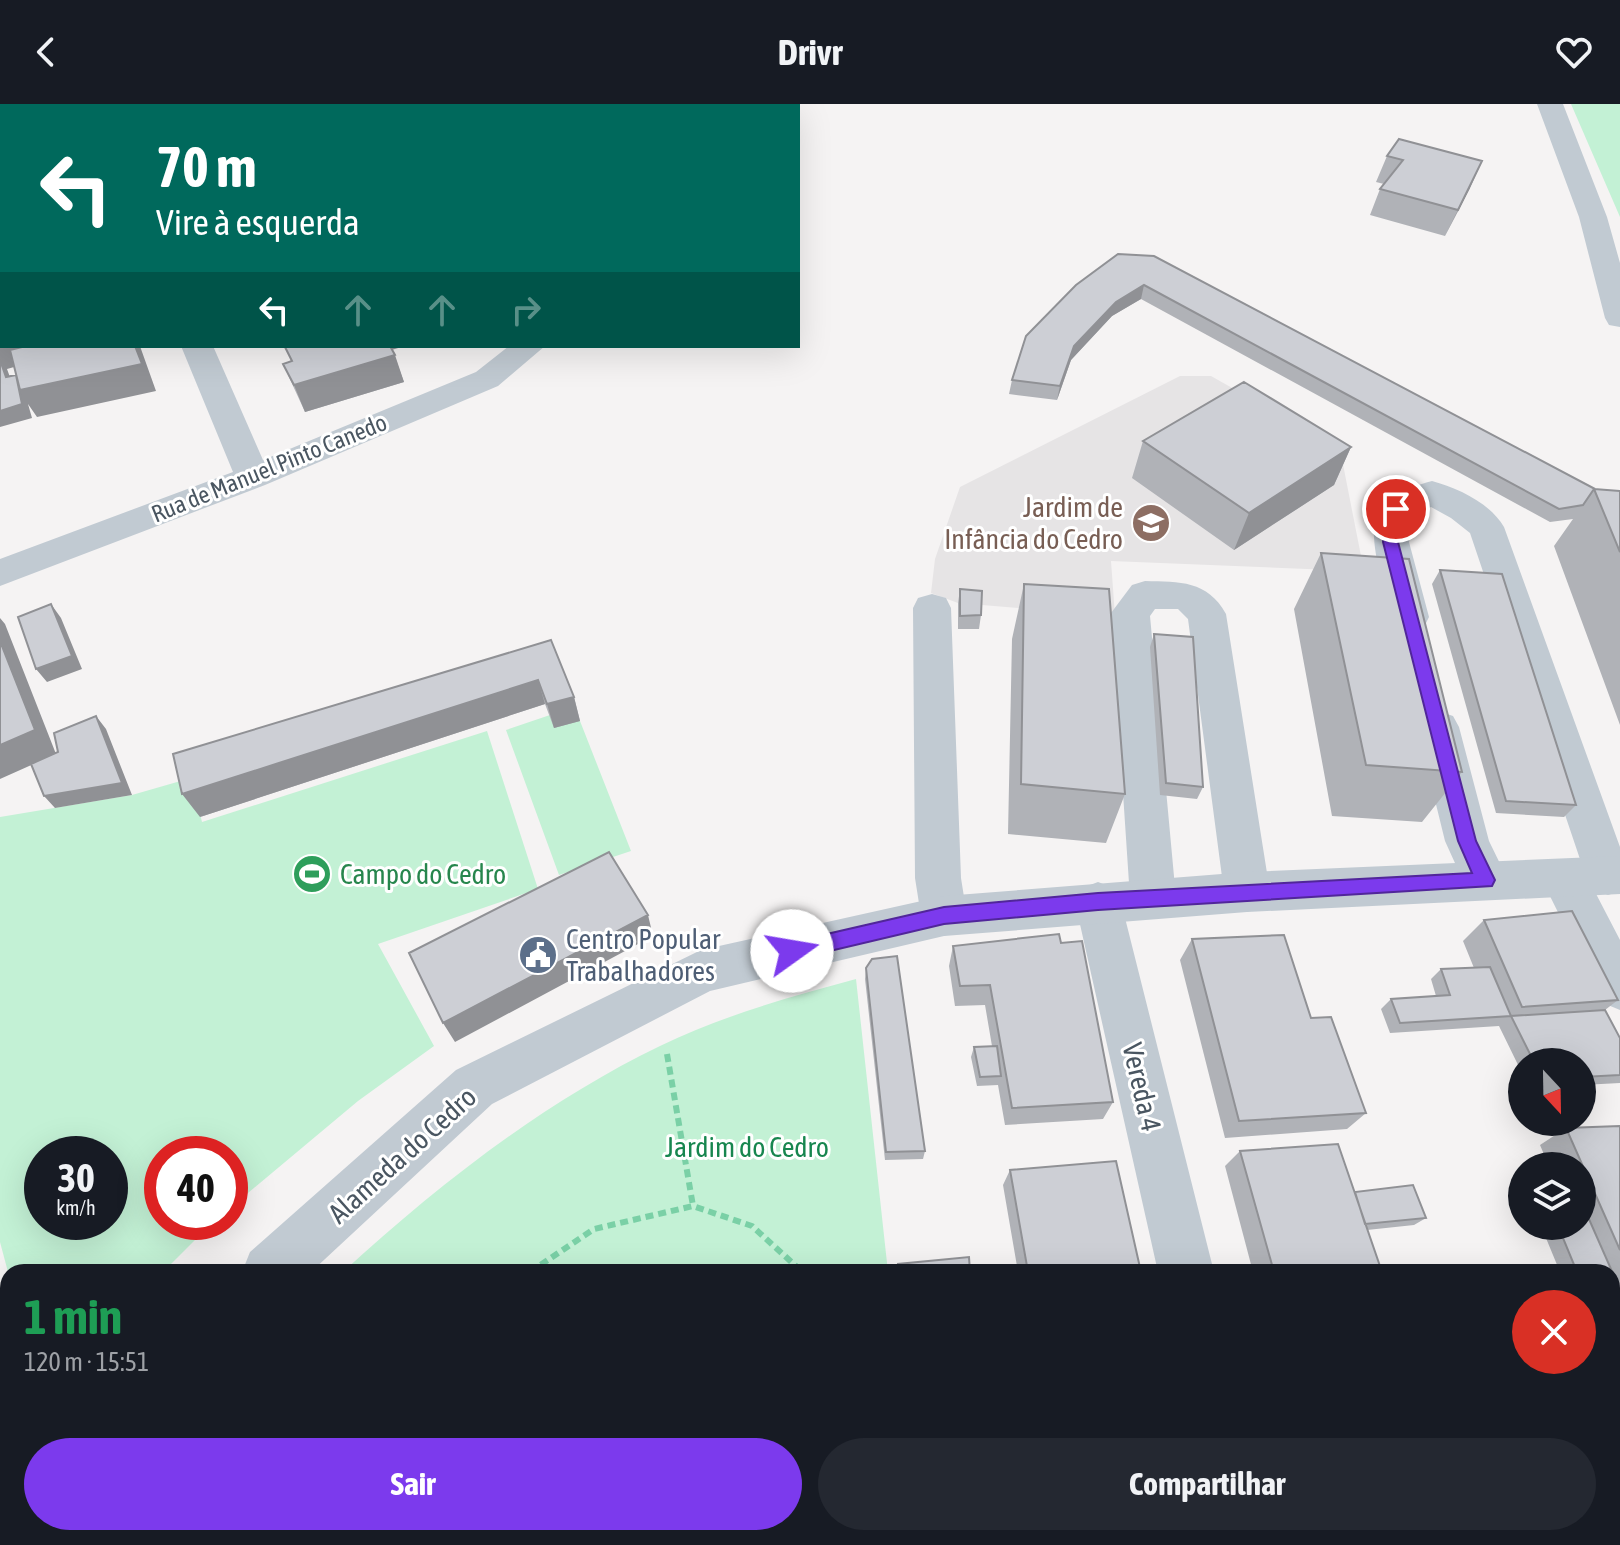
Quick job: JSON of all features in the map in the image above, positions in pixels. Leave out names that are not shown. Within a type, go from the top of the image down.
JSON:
[{"type":"street","points":[[1550,104],[1593,217],[1620,318]]},
{"type":"street","points":[[198,348],[253,477]]},
{"type":"street","name":"Rua de Manuel Pinto Canedo","points":[[0,573],[253,477],[487,379],[526,348]]},
{"type":"street","points":[[1417,646],[1391,542],[1396,509],[1432,493],[1464,509],[1486,527],[1597,876],[1620,988]]},
{"type":"street","points":[[1153,898],[1130,613],[1145,595],[1188,596],[1207,614],[1247,892]]},
{"type":"street","points":[[932,608],[938,878],[944,916]]},
{"type":"street","points":[[1429,691],[1467,841],[1485,880]]},
{"type":"street","name":"Alameda do Cedro","points":[[279,1264],[474,1087],[701,972],[944,916],[1247,892],[1597,876]]},
{"type":"street","name":"Vereda 4","points":[[1098,902],[1184,1264]]},
{"type":"path","points":[[666,1047],[693,1206]]},
{"type":"path","points":[[542,1264],[594,1229],[693,1206],[752,1226],[794,1264]]},
{"type":"shaded area","name":"Jardim de Infância do Cedro","points":[[1180,376],[1211,376],[1340,449],[1362,561],[1381,572],[1111,561],[1115,616],[958,603],[931,593],[935,559],[960,487]]},
{"type":"green space","points":[[1571,104],[1620,104],[1620,217]]},
{"type":"green space","points":[[550,715],[580,721],[631,851],[559,875],[506,730]]},
{"type":"green space","points":[[487,731],[538,889],[378,944],[434,1046],[358,1101],[248,1193],[248,1136],[144,1136],[144,1240],[195,1240],[171,1264],[6,1264],[0,1242],[0,817],[132,795],[191,778],[202,822]]},
{"type":"green space","name":"Jardim do Cedro","points":[[856,979],[887,1264],[352,1264],[454,1177],[575,1093],[660,1046],[707,1025]]},
{"type":"building","points":[[1399,139],[1482,161],[1458,210],[1380,189],[1403,160],[1387,156]]},
{"type":"building","points":[[1118,254],[1154,256],[1595,489],[1583,505],[1559,509],[1144,285],[1116,302],[1074,346],[1060,386],[1012,380],[1026,336],[1076,285]]},
{"type":"building","points":[[136,348],[142,364],[20,390],[10,350]]},
{"type":"building","points":[[286,348],[391,348],[395,355],[294,385],[283,364],[292,361]]},
{"type":"building","points":[[0,360],[6,377],[16,375],[22,404],[0,411]]},
{"type":"building","points":[[1244,382],[1351,447],[1249,513],[1143,441]]},
{"type":"building","points":[[1594,489],[1620,491],[1620,552]]},
{"type":"building","points":[[1321,553],[1409,559],[1462,772],[1366,765]]},
{"type":"building","points":[[1440,570],[1502,574],[1576,805],[1506,801]]},
{"type":"building","points":[[1024,584],[1109,589],[1125,794],[1021,784]]},
{"type":"building","points":[[960,589],[982,591],[981,615],[960,616]]},
{"type":"building","points":[[51,604],[72,656],[36,669],[18,617]]},
{"type":"building","points":[[1154,634],[1193,637],[1203,787],[1166,783]]},
{"type":"building","points":[[551,640],[574,697],[547,704],[538,680],[182,794],[173,754]]},
{"type":"building","points":[[0,641],[35,730],[0,745]]},
{"type":"building","points":[[96,716],[122,783],[44,796],[31,764],[58,752],[54,733]]},
{"type":"building","name":"Centro Popular Trabalhadores","points":[[609,852],[648,915],[443,1023],[409,953]]},
{"type":"building","points":[[1572,911],[1618,1000],[1522,1007],[1484,920]]},
{"type":"building","points":[[1059,934],[1061,943],[1082,941],[1113,1102],[1012,1108],[990,985],[960,986],[953,946]]},
{"type":"building","points":[[1284,935],[1311,1018],[1331,1017],[1366,1113],[1239,1121],[1192,939]]},
{"type":"building","points":[[897,956],[925,1151],[886,1152],[866,968],[872,959]]},
{"type":"building","points":[[1490,967],[1511,1016],[1400,1023],[1391,999],[1450,995],[1441,969]]},
{"type":"building","points":[[1605,1010],[1620,1038],[1620,1075],[1596,1076],[1596,1048],[1527,1048],[1511,1016]]},
{"type":"building","points":[[997,1046],[1001,1076],[980,1077],[974,1047]]},
{"type":"building","points":[[1620,1126],[1620,1250],[1596,1196],[1596,1152],[1577,1152],[1570,1136],[1596,1136],[1596,1127]]},
{"type":"building","points":[[1338,1144],[1379,1264],[1272,1264],[1240,1151]]},
{"type":"building","points":[[1116,1161],[1139,1264],[1027,1264],[1010,1170]]},
{"type":"building","points":[[1413,1185],[1426,1218],[1365,1224],[1355,1192]]},
{"type":"building","points":[[1596,1235],[1609,1264],[1574,1264],[1564,1240],[1596,1240]]},
{"type":"building","points":[[969,1257],[969,1264],[898,1264]]},
{"type":"place","name":"Jardim de Infância do Cedro","points":[[1151,523]]},
{"type":"place","name":"Campo do Cedro","points":[[312,874]]},
{"type":"place","name":"Centro Popular Trabalhadores","points":[[538,955]]},
{"type":"route","points":[[792,951],[944,916],[1098,902],[1485,880],[1467,841],[1391,542],[1396,509]]}]
